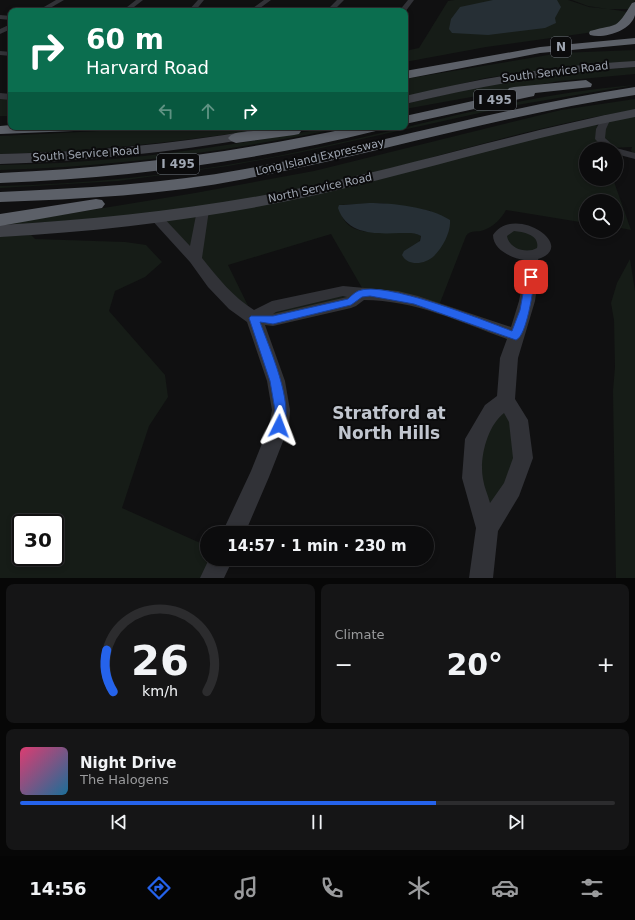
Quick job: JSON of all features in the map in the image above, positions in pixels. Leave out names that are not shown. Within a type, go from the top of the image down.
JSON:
[{"type":"highway","points":[[584,34],[611,30],[623,26],[628,21],[635,5]]},
{"type":"highway","name":"N","points":[[408,66],[531,44],[635,33]]},
{"type":"highway","points":[[531,44],[556,38]]},
{"type":"highway","name":"N","points":[[408,74],[560,47],[635,41]]},
{"type":"highway","points":[[488,59],[568,50],[635,48]]},
{"type":"highway","name":"I 495","points":[[408,110],[510,91],[592,83],[514,96],[408,119]]},
{"type":"highway","name":"Long Island Expressway","points":[[0,198],[139,188],[244,174],[316,159],[514,112],[587,97],[632,83]]},
{"type":"highway","points":[[236,138],[295,130]]},
{"type":"highway","name":"Long Island Expressway","points":[[0,178],[85,174],[179,164],[272,149],[361,130]]},
{"type":"highway","points":[[0,220],[201,188],[244,174]]},
{"type":"main road","name":"South Service Road","points":[[408,99],[526,74],[635,64]]},
{"type":"main road","name":"North Service Road","points":[[0,231],[155,217],[278,198],[606,118],[635,113]]},
{"type":"main road","name":"South Service Road","points":[[0,159],[123,152],[236,138],[276,130]]},
{"type":"street","points":[[46,8],[61,0]]},
{"type":"street","points":[[129,8],[140,0]]},
{"type":"street","points":[[194,8],[201,0]]},
{"type":"street","points":[[256,8],[268,0]]},
{"type":"street","points":[[332,8],[340,0]]},
{"type":"street","points":[[404,8],[411,0]]},
{"type":"street","points":[[603,142],[600,139],[601,129],[606,118]]},
{"type":"street","points":[[623,153],[635,156]]},
{"type":"street","points":[[195,259],[203,210]]},
{"type":"street","points":[[155,217],[195,259],[218,289],[234,305],[254,318],[273,320],[351,302],[360,294],[396,296],[416,300],[516,336]]},
{"type":"street","points":[[487,528],[512,489],[523,458],[518,420],[506,400],[509,358],[527,301],[533,265],[530,256]]},
{"type":"street","points":[[236,526],[274,440],[279,426],[281,410],[276,381],[254,318]]},
{"type":"street","points":[[481,578],[487,528],[472,478],[475,439],[492,411],[506,400]]},
{"type":"street","points":[[212,578],[218,566]]},
{"type":"shaded area","points":[[493,0],[557,0],[561,7],[555,18],[556,23],[545,28],[488,35],[452,33],[449,29],[451,19],[460,7]]},
{"type":"shaded area","points":[[568,0],[589,7],[608,9],[588,6],[572,0],[635,0],[629,9],[609,9],[628,12],[625,21],[601,31],[486,47],[408,61],[408,50],[419,48],[448,1]]},
{"type":"shaded area","points":[[635,50],[635,62],[554,68],[486,78],[408,96],[408,78],[560,53]]},
{"type":"shaded area","points":[[635,67],[635,74],[559,81],[408,108],[408,103],[486,85],[541,75]]},
{"type":"shaded area","points":[[635,85],[511,106],[408,129],[408,127],[467,113],[593,89]]},
{"type":"shaded area","points":[[0,99],[8,99],[8,116],[0,116]]},
{"type":"shaded area","points":[[635,99],[635,110],[519,134],[367,175],[288,193],[165,212],[83,220],[0,225],[195,193],[314,171],[561,110]]},
{"type":"shaded area","points":[[635,113],[635,155],[631,151],[632,147],[623,147],[623,142],[579,142],[579,186],[615,186],[618,194],[579,194],[579,222],[506,210],[500,219],[491,227],[482,231],[468,234],[438,308],[365,293],[331,234],[228,265],[254,318],[195,259],[203,210],[593,124],[602,127],[606,118]],"holes":[[[380,203],[431,211],[413,263],[421,236],[411,232],[374,232],[362,231],[351,227],[343,219],[339,205]]]},
{"type":"shaded area","points":[[254,130],[137,145],[69,151],[0,154],[0,136],[99,131]]},
{"type":"shaded area","points":[[316,130],[331,130],[302,136],[174,156],[87,165],[0,170],[0,165],[58,163],[146,156],[233,144]]},
{"type":"shaded area","points":[[394,130],[402,130],[303,152],[228,166],[118,181],[0,188],[0,186],[114,180],[190,171],[302,151]]},
{"type":"shaded area","points":[[369,203],[411,207],[442,216],[450,220],[446,239],[431,259],[417,263],[408,261],[402,255],[404,251],[420,241],[421,236],[411,233],[372,233],[363,231],[348,223],[342,217],[338,208],[339,205]]},
{"type":"shaded area","points":[[623,207],[631,230],[623,228]]},
{"type":"shaded area","points":[[199,216],[194,252],[163,220]]},
{"type":"shaded area","points":[[528,229],[545,246],[522,255],[500,235],[503,231]]},
{"type":"shaded area","points":[[31,235],[35,239],[125,242],[146,245],[162,262],[145,277],[115,291],[109,311],[165,375],[168,397],[149,426],[122,508],[200,543],[200,566],[218,566],[212,578],[0,578],[0,236]]},
{"type":"shaded area","points":[[630,259],[635,291],[635,578],[616,578],[613,391],[615,367],[614,320],[611,303],[617,283]]},
{"type":"shaded area","points":[[343,291],[351,302],[254,318]]},
{"type":"shaded area","points":[[506,400],[523,458],[487,528],[475,439]]},
{"type":"district","name":"Stratford at North Hills","points":[[389,423]]},
{"type":"route","points":[[279,426],[281,410],[276,381],[254,318],[273,320],[351,302],[360,294],[370,293],[416,300],[516,336],[525,310],[531,277]]}]
